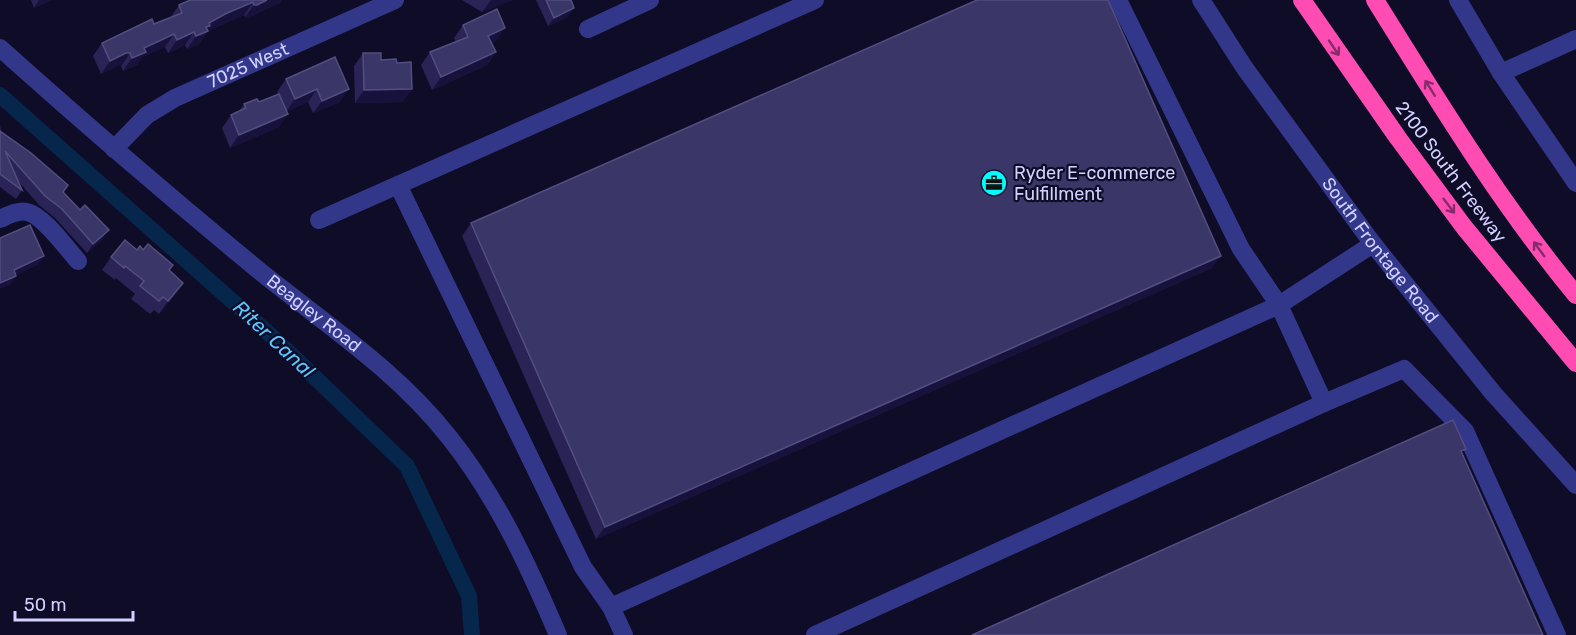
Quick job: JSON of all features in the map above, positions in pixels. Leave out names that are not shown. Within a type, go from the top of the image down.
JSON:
[{"type":"highway","name":"2100 South Freeway","points":[[1302,0],[1398,138],[1458,218],[1576,363]]},
{"type":"highway","name":"2100 South Freeway","points":[[1375,0],[1476,162],[1576,295]]},
{"type":"street","name":"7025 West","points":[[114,149],[147,115],[175,98],[395,0]]},
{"type":"street","points":[[588,29],[650,0]]},
{"type":"street","points":[[319,220],[815,0]]},
{"type":"street","points":[[1118,0],[1241,249],[1279,305],[1324,403]]},
{"type":"street","name":"South Frontage Road","points":[[1200,0],[1244,67],[1373,244],[1493,393],[1576,485]]},
{"type":"street","points":[[1458,0],[1501,73],[1576,183]]},
{"type":"street","points":[[1501,73],[1575,44]]},
{"type":"street","name":"Beagley Road","points":[[0,48],[114,149],[262,273],[381,366],[431,416],[464,456],[495,502],[522,553],[558,635]]},
{"type":"street","points":[[398,185],[583,567],[611,607],[624,635]]},
{"type":"street","points":[[0,219],[18,212],[30,212],[44,223],[78,261]]},
{"type":"street","points":[[611,607],[1279,305],[1373,244]]},
{"type":"street","points":[[815,635],[1324,403],[1404,369],[1465,431],[1557,635]]},
{"type":"building","points":[[190,0],[267,0],[257,5],[253,2],[225,14],[209,23],[210,26],[206,27],[208,31],[196,36],[194,32],[177,40],[174,34],[144,48],[146,52],[132,58],[130,53],[126,53],[110,61],[102,43],[152,19],[154,24],[182,13],[179,5]]},
{"type":"building","points":[[546,0],[571,0],[574,8],[554,18]]},
{"type":"building","points":[[977,0],[1108,0],[1221,256],[605,527],[471,223]]},
{"type":"building","points":[[497,9],[505,28],[488,36],[496,52],[441,77],[430,52],[468,37],[463,25]]},
{"type":"building","points":[[363,53],[381,53],[381,60],[396,59],[397,63],[411,62],[412,89],[364,90]]},
{"type":"building","points":[[335,57],[349,89],[322,101],[317,89],[295,99],[286,79]]},
{"type":"building","points":[[279,94],[288,114],[239,135],[231,115],[246,108],[244,104],[257,99],[259,102]]},
{"type":"building","points":[[0,131],[31,153],[68,185],[63,192],[80,210],[85,205],[109,230],[93,244],[62,209],[45,196],[5,151],[22,190],[0,174]]},
{"type":"building","points":[[30,225],[44,256],[14,270],[16,276],[0,283],[0,238]]},
{"type":"building","points":[[125,240],[137,250],[140,246],[143,250],[148,244],[173,265],[169,270],[183,283],[168,301],[163,297],[159,301],[140,286],[144,281],[111,257]]},
{"type":"building","points":[[1453,420],[1466,449],[1461,451],[1543,635],[972,635]]},
{"type":"waterway","name":"Riter Canal","points":[[0,95],[276,340],[407,466],[469,596],[472,635]]},
{"type":"place","name":"Ryder E-commerce Fulfillment","points":[[994,183]]}]
